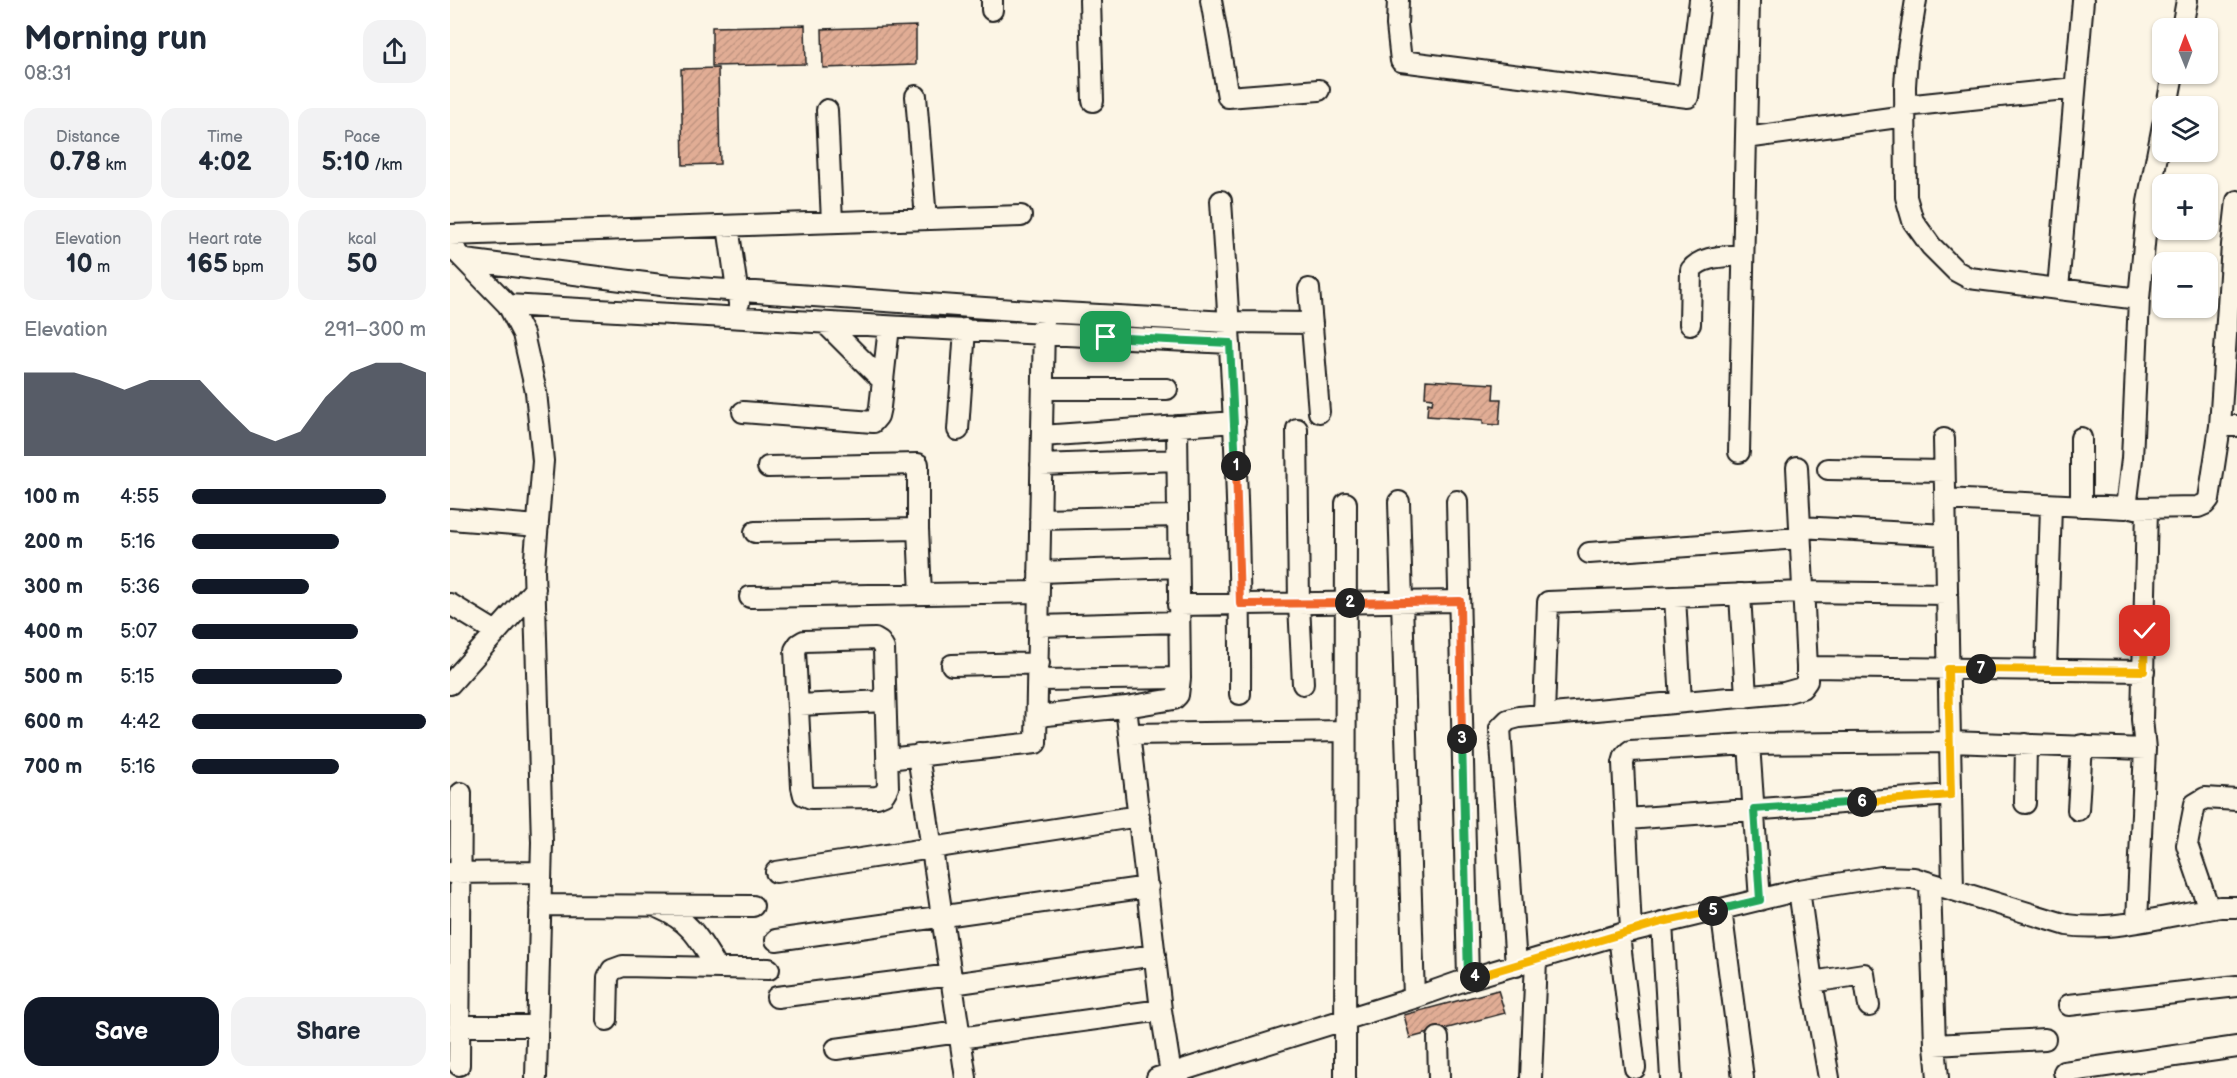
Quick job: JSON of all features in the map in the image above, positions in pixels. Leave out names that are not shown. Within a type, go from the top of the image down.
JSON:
[{"type":"street","points":[[1090,0],[1093,101]]},
{"type":"street","points":[[1211,0],[1228,97],[1319,90]]},
{"type":"street","points":[[1398,0],[1397,25],[1401,61],[1688,97],[1700,0]]},
{"type":"street","points":[[1738,452],[1749,0]]},
{"type":"street","points":[[1916,0],[1907,56],[1906,197],[1908,209],[1931,246],[1962,275],[2139,299]]},
{"type":"street","points":[[2058,289],[2083,0]]},
{"type":"street","points":[[2184,18],[2187,0]]},
{"type":"street","points":[[1746,138],[1905,111],[2075,88]]},
{"type":"street","points":[[916,96],[926,219]]},
{"type":"street","points":[[826,110],[832,222]]},
{"type":"street","points":[[2126,508],[2132,459],[2139,299],[2148,202],[2156,162]]},
{"type":"street","points":[[1221,201],[1235,422],[1240,694]]},
{"type":"street","points":[[1945,500],[2126,508],[2198,507],[2205,504],[2209,499],[2229,426],[2232,245],[2237,201]]},
{"type":"street","points":[[450,235],[1022,216]]},
{"type":"street","points":[[729,226],[742,319]]},
{"type":"street","points":[[450,245],[508,305],[523,334],[536,392],[543,461],[535,589],[541,872],[536,1078]]},
{"type":"street","points":[[1690,324],[1691,270],[1695,264],[1704,259],[1743,255]]},
{"type":"street","points":[[465,260],[669,286],[1044,312],[1228,322],[1312,323]]},
{"type":"street","points":[[1309,289],[1319,412]]},
{"type":"street","points":[[508,305],[889,327],[1230,343]]},
{"type":"street","points":[[887,759],[1036,743],[1044,312]]},
{"type":"street","points":[[825,323],[883,381]]},
{"type":"street","points":[[743,412],[873,422],[878,416],[880,407],[889,327]]},
{"type":"street","points":[[958,430],[965,329]]},
{"type":"street","points":[[1043,389],[1167,389]]},
{"type":"street","points":[[1042,436],[1235,422]]},
{"type":"street","points":[[1037,716],[1126,707],[1174,699],[1178,695],[1180,678],[1177,426]]},
{"type":"street","points":[[1297,429],[1299,604],[1304,684]]},
{"type":"street","points":[[2081,438],[2081,506]]},
{"type":"street","points":[[1944,439],[1953,890]]},
{"type":"street","points":[[1041,465],[1177,460]]},
{"type":"street","points":[[768,467],[918,464],[921,594]]},
{"type":"street","points":[[1516,966],[1500,728],[1508,720],[1544,714],[1784,693],[1802,688],[1807,681],[1807,667],[1797,467]]},
{"type":"street","points":[[1828,469],[1944,471]]},
{"type":"street","points":[[1457,501],[1468,979]]},
{"type":"street","points":[[1399,502],[1414,998]]},
{"type":"street","points":[[1345,1078],[1346,503]]},
{"type":"street","points":[[2046,670],[2052,505]]},
{"type":"street","points":[[2137,921],[2145,749],[2142,719],[2147,508]]},
{"type":"street","points":[[1040,519],[1178,516]]},
{"type":"street","points":[[450,519],[538,526]]},
{"type":"street","points":[[754,532],[918,529]]},
{"type":"street","points":[[1589,553],[1800,533],[1946,534]]},
{"type":"street","points":[[1040,572],[1178,567]]},
{"type":"street","points":[[450,684],[535,589]]},
{"type":"street","points":[[750,597],[1039,592]]},
{"type":"street","points":[[1544,714],[1548,602],[1802,592],[1947,594]]},
{"type":"street","points":[[1740,594],[1746,696]]},
{"type":"street","points":[[1675,597],[1681,702]]},
{"type":"street","points":[[1039,626],[1178,614],[1240,604],[1460,601]]},
{"type":"street","points":[[450,604],[496,633]]},
{"type":"street","points":[[875,639],[880,642],[884,649],[885,701],[888,788],[884,794],[877,797],[811,798],[804,795],[795,650],[799,644],[804,641],[875,639]]},
{"type":"street","points":[[952,664],[1180,678]]},
{"type":"street","points":[[1807,667],[2144,671]]},
{"type":"street","points":[[799,705],[885,701]]},
{"type":"street","points":[[1126,707],[1161,1010],[1164,1076],[1202,1071],[1468,979],[1662,922],[1800,890],[1881,877],[1914,878],[2067,925],[2084,927],[2237,907]]},
{"type":"street","points":[[1129,734],[1345,731]]},
{"type":"street","points":[[1635,1068],[1625,933],[1627,819],[1623,763],[1625,756],[1630,752],[1749,744],[1950,742],[2145,749]]},
{"type":"street","points":[[1749,744],[1760,900]]},
{"type":"street","points":[[2025,803],[2026,744]]},
{"type":"street","points":[[2078,810],[2082,745]]},
{"type":"street","points":[[918,755],[966,1078]]},
{"type":"street","points":[[459,1065],[455,873],[461,793]]},
{"type":"street","points":[[1627,819],[1951,795]]},
{"type":"street","points":[[2209,909],[2187,845],[2195,804],[2205,798],[2237,800]]},
{"type":"street","points":[[776,872],[1139,816]]},
{"type":"street","points":[[455,873],[541,872]]},
{"type":"street","points":[[1929,883],[1938,1078]]},
{"type":"street","points":[[776,940],[1148,887]]},
{"type":"street","points":[[1800,890],[1812,982],[1829,1078]]},
{"type":"street","points":[[540,904],[753,906]]},
{"type":"street","points":[[654,905],[676,915],[694,930],[716,966]]},
{"type":"street","points":[[1721,909],[1743,1078]]},
{"type":"street","points":[[1662,922],[1671,1078]]},
{"type":"street","points":[[777,997],[951,980],[1155,955]]},
{"type":"street","points":[[1531,1078],[1536,960]]},
{"type":"street","points":[[607,1020],[608,978],[612,970],[623,966],[716,966],[769,969]]},
{"type":"street","points":[[1812,982],[1864,974],[1869,1006]]},
{"type":"street","points":[[2069,1005],[2237,986]]},
{"type":"street","points":[[836,1049],[1161,1010]]},
{"type":"street","points":[[459,1026],[537,1026]]},
{"type":"street","points":[[1438,1038],[1439,1078]]},
{"type":"street","points":[[1935,1045],[2045,1039]]},
{"type":"street","points":[[2064,1072],[2237,1047]]},
{"type":"building","points":[[805,25],[806,64],[712,66],[712,27]]},
{"type":"building","points":[[916,26],[916,65],[823,68],[822,29]]},
{"type":"building","points":[[718,68],[720,164],[683,165],[681,69]]},
{"type":"building","points":[[1426,380],[1494,384],[1493,399],[1501,399],[1499,425],[1483,424],[1483,420],[1427,416],[1428,403],[1432,404],[1433,398],[1425,397]]},
{"type":"building","points":[[1498,990],[1505,1013],[1410,1038],[1404,1015]]},
{"type":"route","points":[[1106,337],[1230,343],[1235,422],[1240,604],[1460,601],[1468,979],[1662,922],[1760,900],[1754,809],[1951,795],[1948,669],[2144,671],[2145,631]]}]
